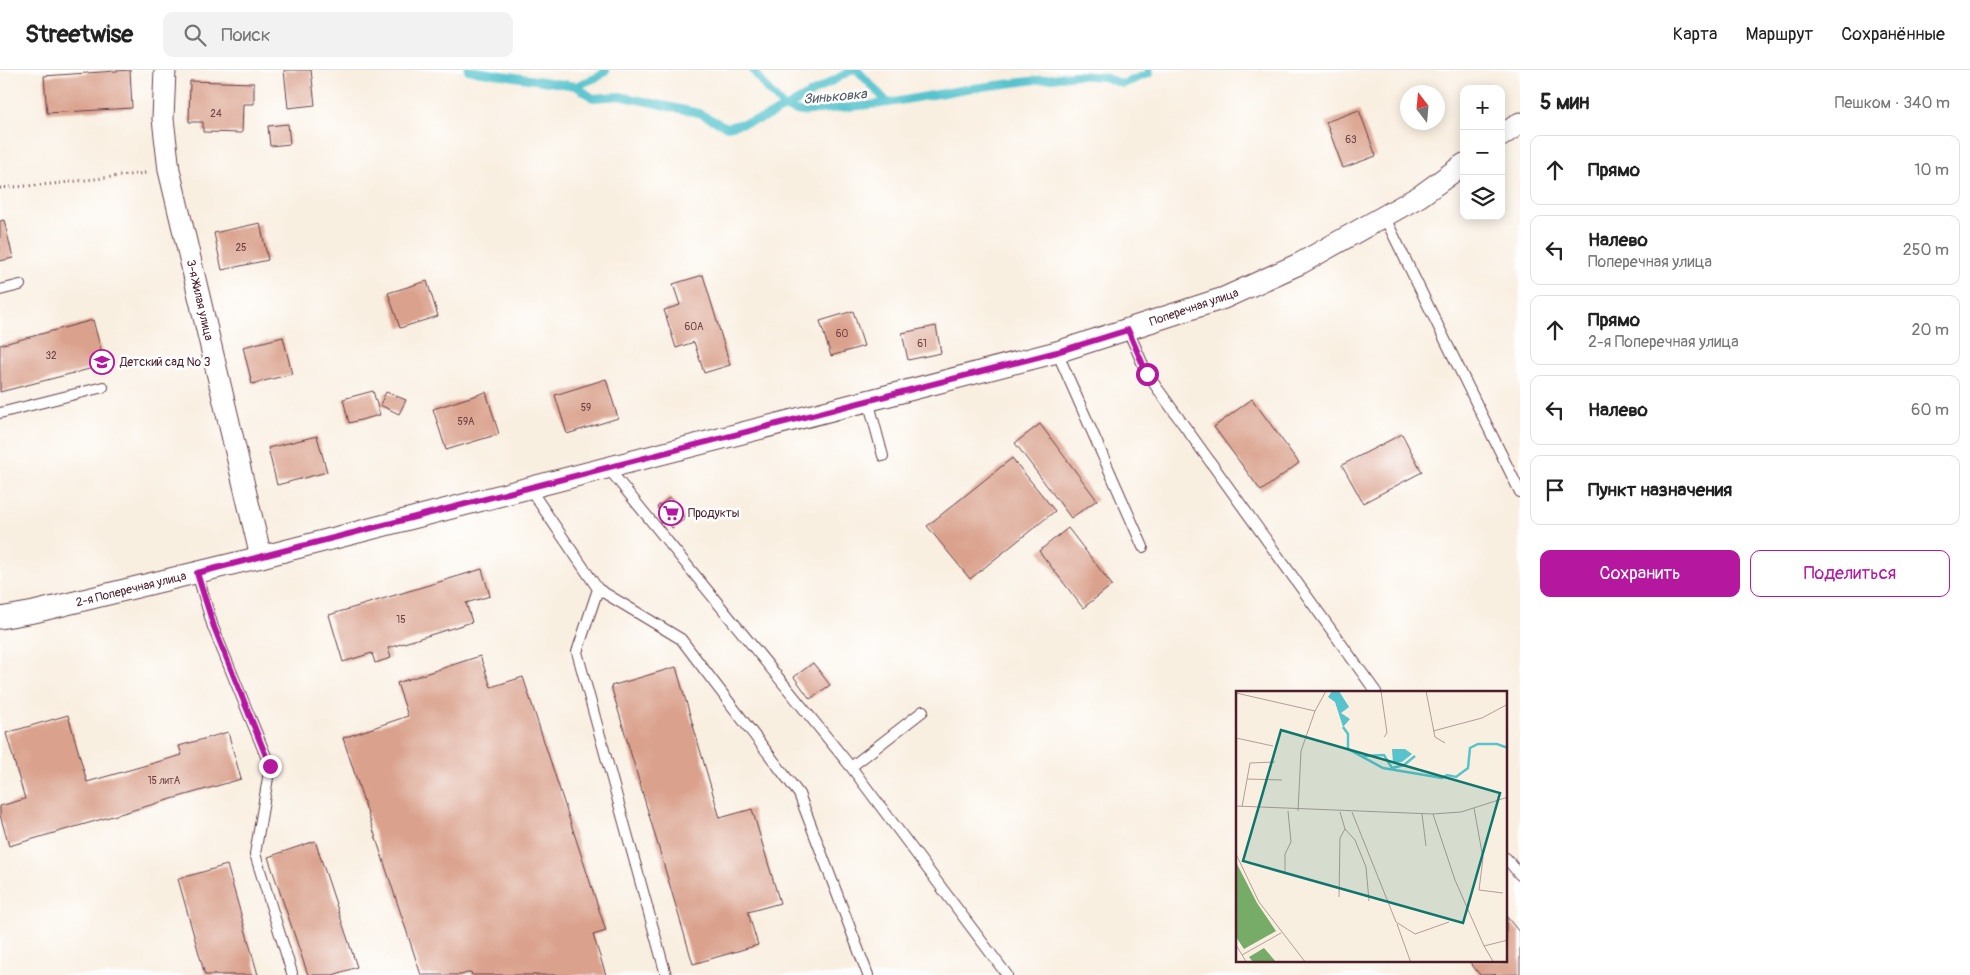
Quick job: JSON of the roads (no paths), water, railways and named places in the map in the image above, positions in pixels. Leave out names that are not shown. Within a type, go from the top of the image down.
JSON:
[{"type":"street","name":"3-я Жилая улица","points":[[165,70],[164,119],[169,170],[261,557]]},
{"type":"street","points":[[1505,133],[1520,123]]},
{"type":"street","name":"Поперечная улица","points":[[261,557],[1057,352],[1128,330],[1224,298],[1301,263],[1420,196],[1460,167]]},
{"type":"street","name":"2-я Поперечная улица","points":[[0,618],[34,612],[261,557]]},
{"type":"lane","points":[[1384,216],[1520,492]]},
{"type":"lane","points":[[0,290],[20,285]]},
{"type":"lane","points":[[1128,330],[1147,374],[1375,691]]},
{"type":"lane","points":[[1057,352],[1143,547]]},
{"type":"lane","points":[[0,413],[103,387]]},
{"type":"lane","points":[[868,400],[883,456]]},
{"type":"lane","points":[[607,467],[851,767],[1007,975]]},
{"type":"lane","points":[[530,489],[598,589],[681,639],[799,794],[868,975]]},
{"type":"lane","points":[[197,573],[214,627],[270,766],[255,854],[292,973]]},
{"type":"lane","points":[[598,589],[578,652],[666,975]]},
{"type":"lane","points":[[851,767],[923,711]]},
{"type":"lane","points":[[1508,861],[1520,876]]},
{"type":"waterway","name":"Зиньковка","points":[[468,70],[576,86],[593,98],[620,96],[699,113],[727,127],[761,119],[785,108],[800,112],[888,103],[966,89],[1076,75],[1103,77],[1123,84],[1150,73],[1149,70]]},
{"type":"waterway","points":[[576,86],[600,76],[606,70]]},
{"type":"waterway","points":[[753,70],[765,87],[785,108],[852,70]]},
{"type":"waterway","points":[[857,70],[888,103]]},
{"type":"place","name":"Детский сад № 3","points":[[102,362]]},
{"type":"place","name":"Продукты","points":[[671,513]]}]
